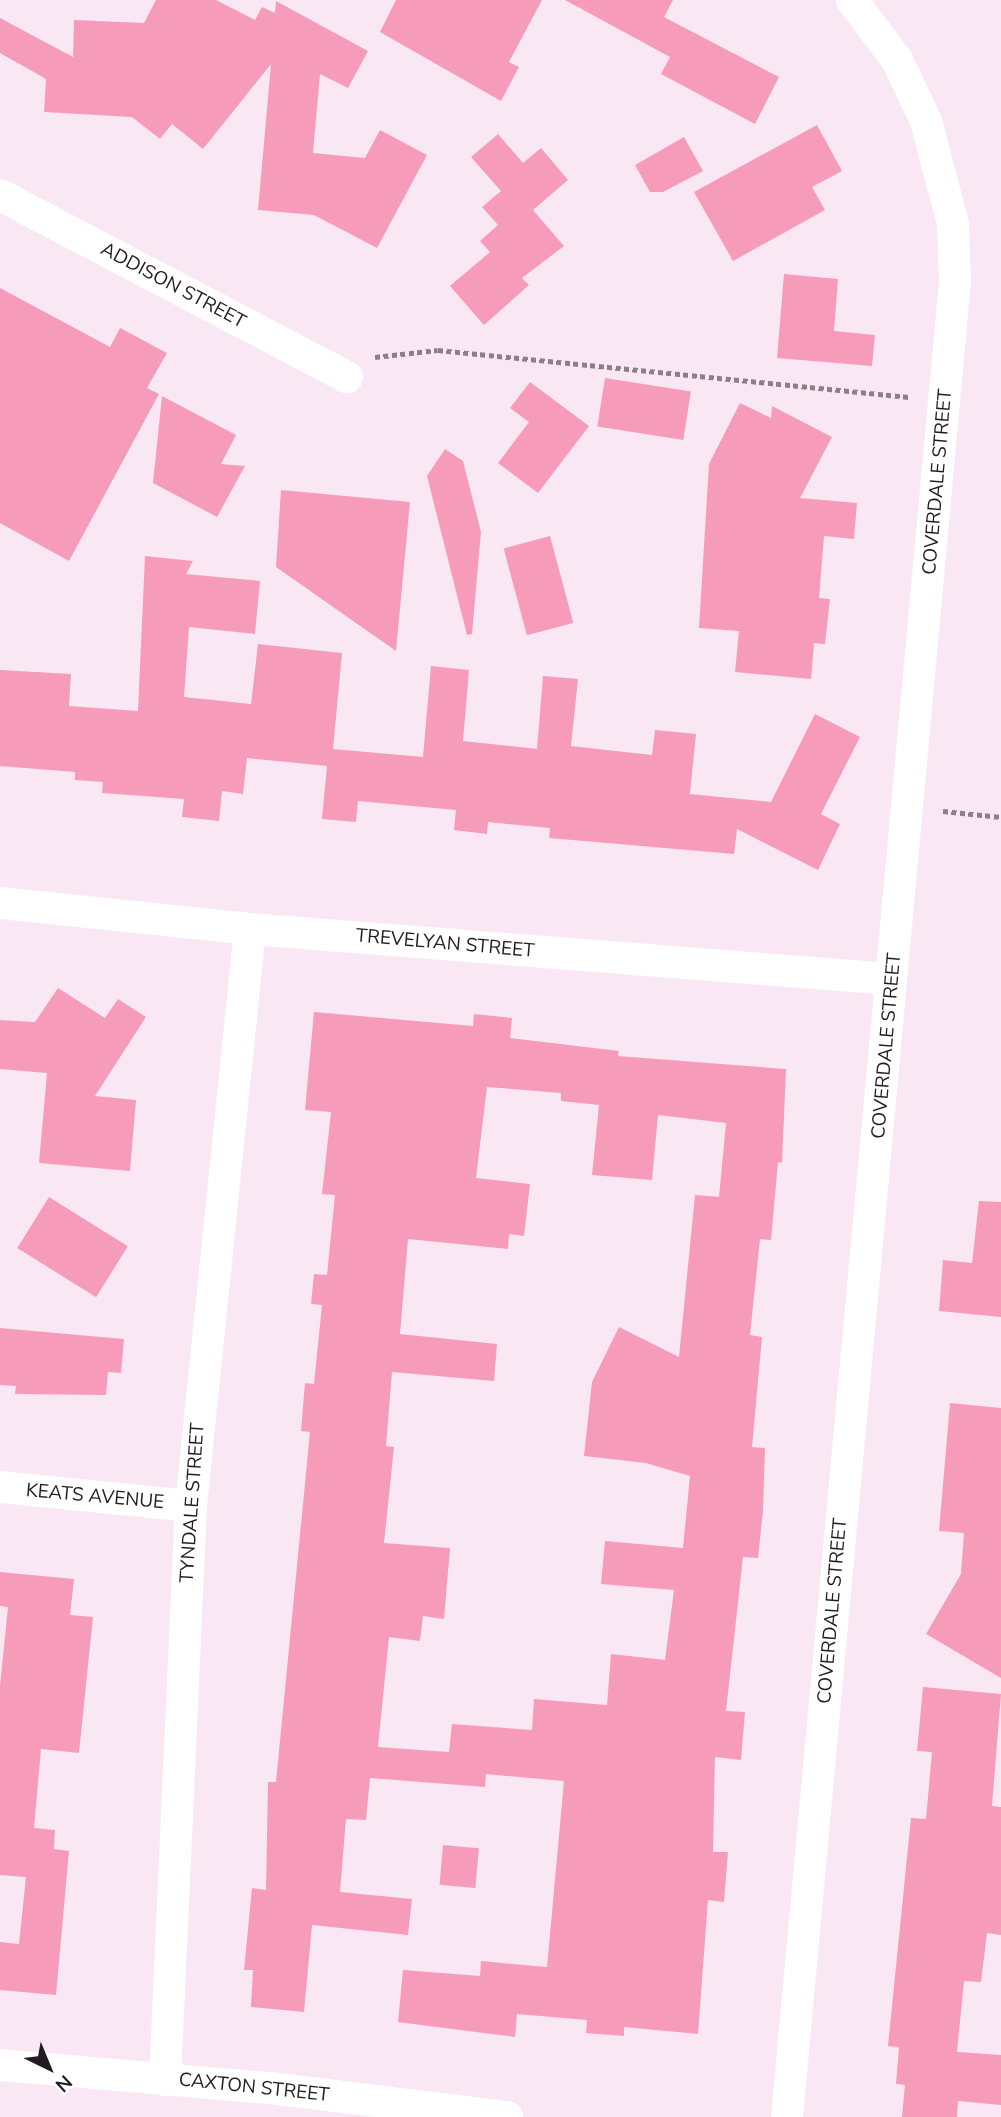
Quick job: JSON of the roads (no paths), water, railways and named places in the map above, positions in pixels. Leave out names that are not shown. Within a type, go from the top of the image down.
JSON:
[{"type":"street","name":"COVERDALE STREET","points":[[787,2117],[891,979],[911,810],[955,283],[953,224],[943,174],[897,60],[852,0]]},
{"type":"street","name":"ADDISON STREET","points":[[0,195],[347,377]]},
{"type":"street","name":"TREVELYAN STREET","points":[[0,903],[250,929],[891,979]]},
{"type":"street","name":"TYNDALE STREET","points":[[165,2080],[191,1506],[250,929]]},
{"type":"street","name":"KEATS AVENUE","points":[[0,1488],[191,1506]]},
{"type":"street","name":"CAXTON STREET","points":[[0,2065],[507,2117]]}]
